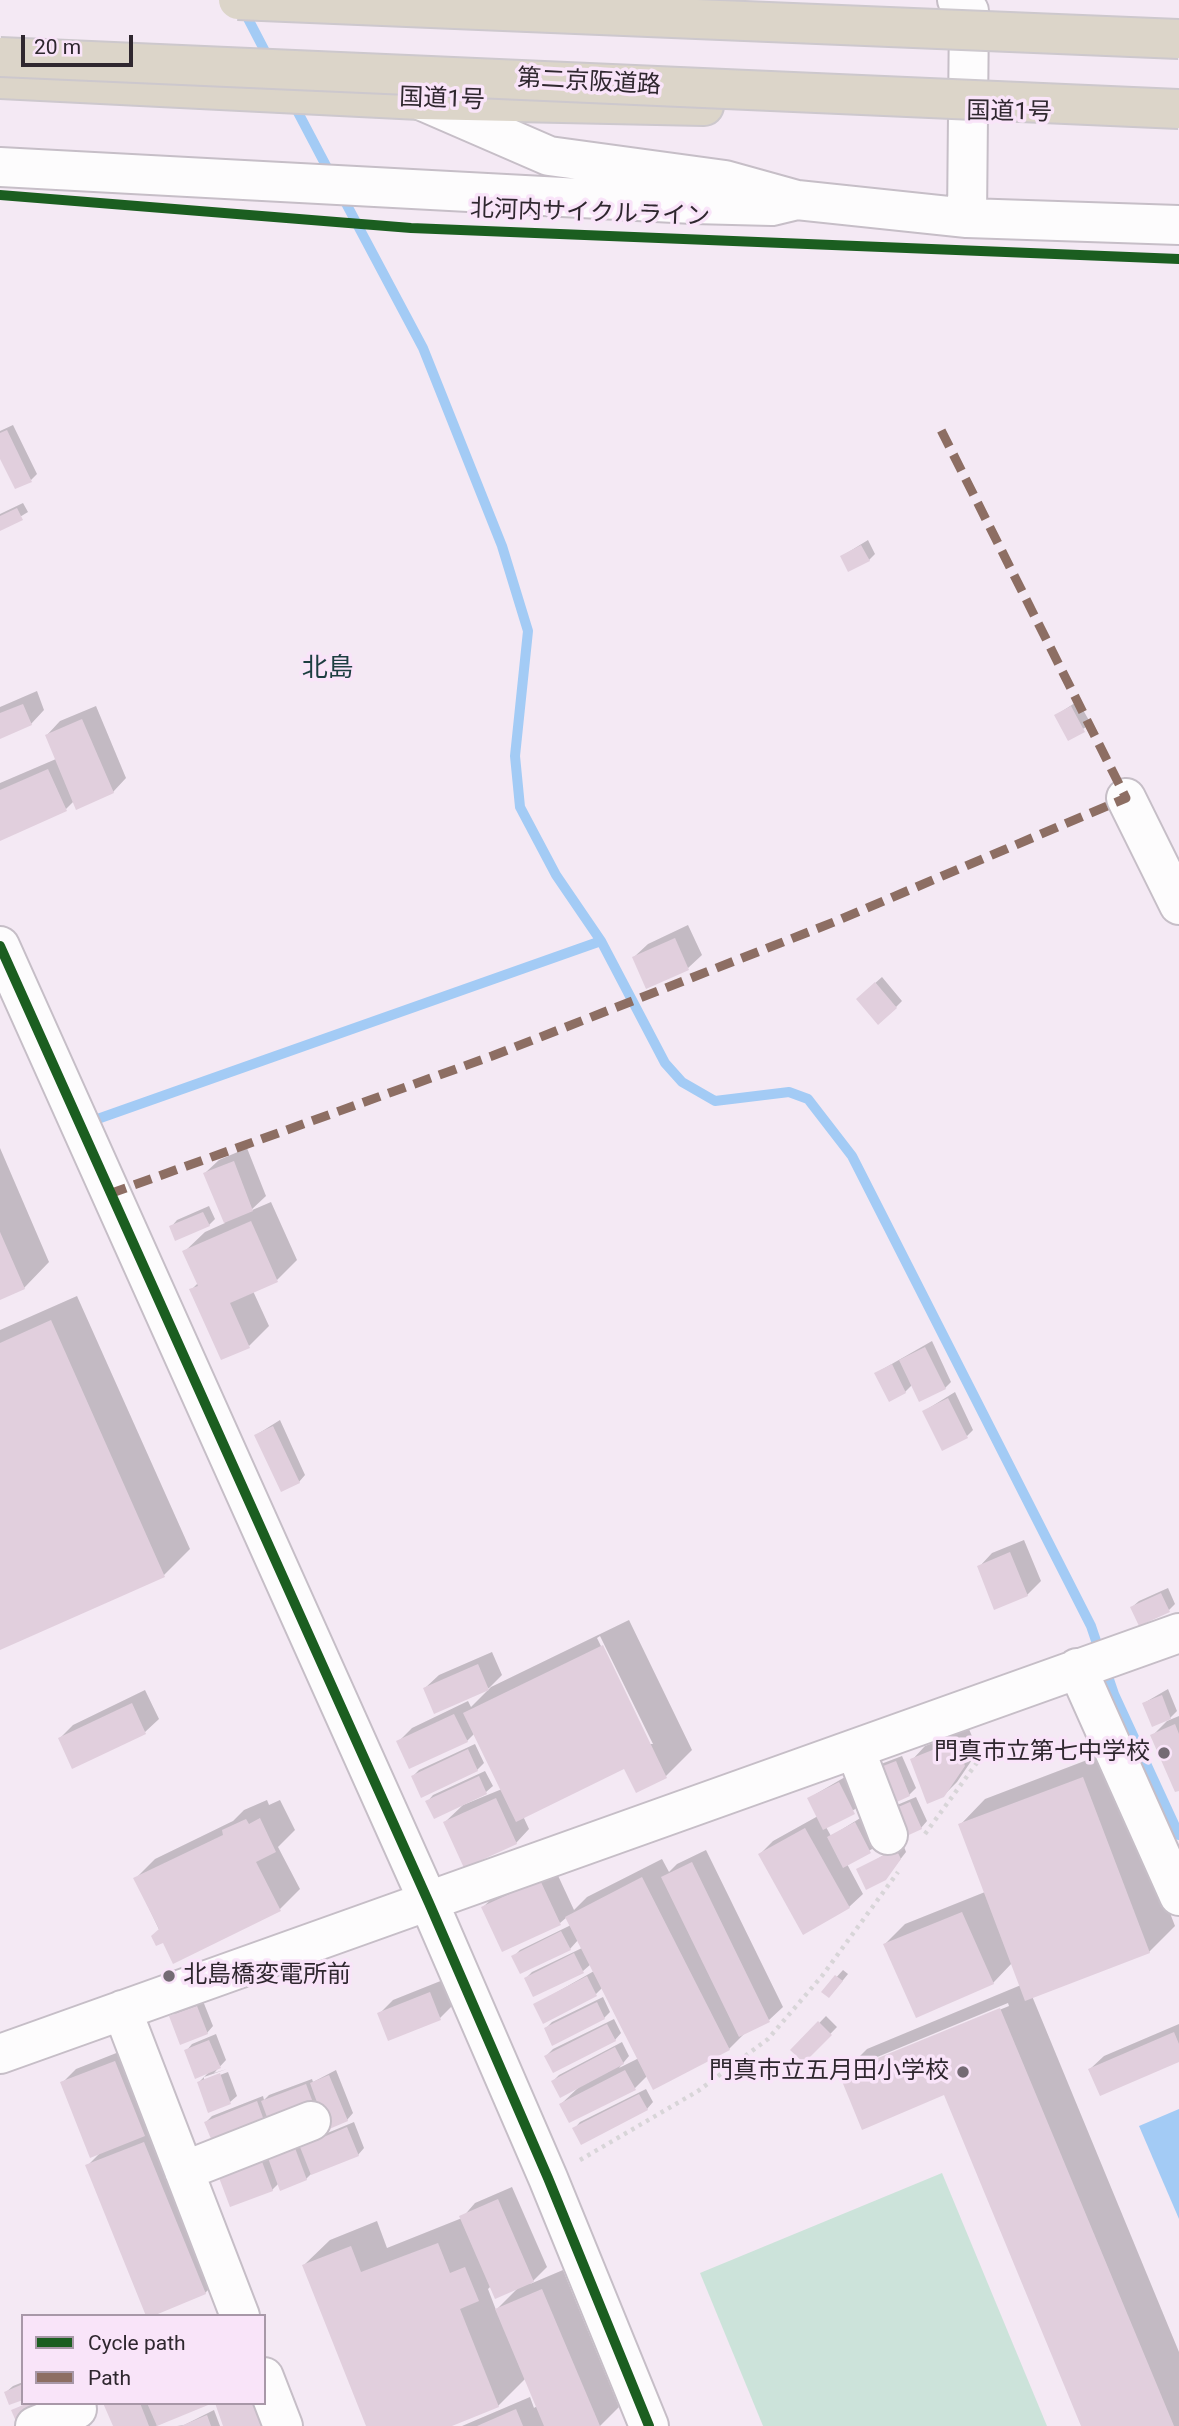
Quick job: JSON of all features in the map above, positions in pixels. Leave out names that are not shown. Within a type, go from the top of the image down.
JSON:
[{"type":"highway","points":[[238,0],[1179,39]]},
{"type":"highway","name":"第二京阪道路","points":[[0,57],[1179,109]]},
{"type":"highway","name":"国道1号","points":[[0,79],[420,100],[1179,117]]},
{"type":"street","points":[[957,0],[969,11],[967,218]]},
{"type":"street","points":[[420,100],[549,156],[725,180],[797,200],[967,218],[1179,225]]},
{"type":"street","points":[[0,167],[693,204],[772,206],[797,200]]},
{"type":"street","points":[[1126,798],[1179,905]]},
{"type":"street","points":[[0,946],[429,1903],[548,2178],[649,2426]]},
{"type":"street","points":[[0,2054],[1179,1633]]},
{"type":"street","points":[[1077,1668],[1179,1896]]},
{"type":"street","points":[[855,1749],[904,1847]]},
{"type":"street","points":[[122,2010],[239,2314]]},
{"type":"street","points":[[184,2171],[311,2121]]},
{"type":"street","points":[[266,2382],[283,2426]]},
{"type":"street","points":[[35,2426],[79,2413]]},
{"type":"path","points":[[548,2178],[698,2091],[768,2039],[822,1976],[904,1847],[992,1742],[1004,1737]]},
{"type":"green space","points":[[942,2173],[1047,2426],[763,2426],[700,2273]]},
{"type":"water","points":[[1179,2109],[1179,2219],[1139,2126]]},
{"type":"building","points":[[7,430],[32,482],[15,489],[0,459],[0,433]]},
{"type":"building","points":[[17,508],[23,520],[0,531],[0,516]]},
{"type":"building","points":[[861,545],[870,561],[848,572],[840,556]]},
{"type":"building","points":[[23,704],[32,725],[0,739],[0,713]]},
{"type":"building","points":[[1071,706],[1085,732],[1068,741],[1054,715]]},
{"type":"building","points":[[82,719],[114,793],[76,810],[45,735]]},
{"type":"building","points":[[48,769],[67,811],[0,841],[0,790]]},
{"type":"building","points":[[675,938],[689,970],[646,989],[632,957]]},
{"type":"building","points":[[875,982],[897,1008],[878,1025],[856,999]]},
{"type":"building","points":[[234,1161],[253,1211],[224,1223],[203,1173]]},
{"type":"building","points":[[203,1212],[210,1226],[175,1241],[169,1226]]},
{"type":"building","points":[[251,1221],[278,1282],[230,1303],[250,1348],[221,1360],[189,1289],[198,1286],[182,1251]]},
{"type":"building","points":[[0,1232],[25,1289],[0,1300]]},
{"type":"building","points":[[51,1320],[165,1577],[0,1650],[0,1343]]},
{"type":"building","points":[[925,1347],[946,1389],[919,1402],[899,1360]]},
{"type":"building","points":[[892,1364],[906,1393],[889,1402],[874,1373]]},
{"type":"building","points":[[948,1398],[968,1438],[942,1451],[922,1411]]},
{"type":"building","points":[[273,1426],[300,1483],[281,1492],[254,1435]]},
{"type":"building","points":[[1010,1552],[1028,1596],[994,1610],[977,1566]]},
{"type":"building","points":[[1161,1593],[1170,1612],[1139,1626],[1130,1607]]},
{"type":"building","points":[[603,1645],[667,1778],[636,1793],[624,1769],[516,1822],[463,1713]]},
{"type":"building","points":[[478,1664],[489,1690],[434,1714],[423,1688]]},
{"type":"building","points":[[1162,1695],[1171,1719],[1152,1727],[1142,1703]]},
{"type":"building","points":[[132,1703],[146,1734],[72,1769],[58,1738]]},
{"type":"building","points":[[454,1714],[468,1742],[409,1769],[396,1741]]},
{"type":"building","points":[[1175,1724],[1179,1734],[1179,1791],[1175,1792],[1150,1735]]},
{"type":"building","points":[[955,1741],[965,1766],[944,1797],[927,1804],[910,1759]]},
{"type":"building","points":[[468,1749],[478,1771],[421,1798],[411,1776]]},
{"type":"building","points":[[896,1761],[910,1796],[888,1806],[873,1770]]},
{"type":"building","points":[[479,1776],[487,1794],[434,1819],[425,1801]]},
{"type":"building","points":[[1083,1777],[1150,1953],[1025,2001],[958,1824]]},
{"type":"building","points":[[839,1782],[855,1814],[823,1830],[807,1798]]},
{"type":"building","points":[[496,1798],[517,1844],[464,1868],[443,1822]]},
{"type":"building","points":[[910,1802],[922,1829],[900,1839],[889,1811]]},
{"type":"building","points":[[260,1818],[276,1852],[256,1862],[281,1911],[173,1964],[163,1943],[156,1946],[151,1936],[159,1929],[133,1878],[223,1835],[222,1830],[246,1819],[249,1824]]},
{"type":"building","points":[[855,1822],[871,1853],[843,1868],[827,1837]]},
{"type":"building","points":[[805,1828],[850,1908],[803,1935],[758,1854]]},
{"type":"building","points":[[896,1849],[901,1859],[886,1880],[866,1890],[856,1869]]},
{"type":"building","points":[[692,1862],[770,2022],[739,2037],[661,1877]]},
{"type":"building","points":[[642,1877],[730,2050],[653,2090],[565,1917]]},
{"type":"building","points":[[540,1880],[561,1925],[502,1952],[481,1907]]},
{"type":"building","points":[[962,1912],[994,1984],[916,2018],[883,1944]]},
{"type":"building","points":[[561,1931],[571,1950],[520,1974],[511,1956]]},
{"type":"building","points":[[574,1953],[584,1973],[533,1997],[524,1978]]},
{"type":"building","points":[[835,1975],[843,1981],[829,1998],[821,1992]]},
{"type":"building","points":[[587,1976],[597,1996],[543,2024],[533,2004]]},
{"type":"building","points":[[430,1992],[441,2020],[388,2041],[377,2013]]},
{"type":"building","points":[[597,2002],[605,2019],[552,2046],[544,2028]]},
{"type":"building","points":[[197,2006],[208,2034],[180,2045],[169,2016]]},
{"type":"building","points":[[1000,2008],[1174,2426],[1081,2426],[944,2095],[862,2130],[839,2074]]},
{"type":"building","points":[[818,2021],[832,2035],[804,2063],[790,2050]]},
{"type":"building","points":[[607,2024],[616,2041],[553,2073],[544,2056]]},
{"type":"building","points":[[1174,2032],[1179,2044],[1179,2062],[1100,2096],[1088,2069]]},
{"type":"building","points":[[209,2040],[221,2068],[195,2079],[184,2050]]},
{"type":"building","points":[[615,2047],[624,2064],[560,2098],[551,2081]]},
{"type":"building","points":[[115,2061],[145,2136],[90,2158],[60,2082]]},
{"type":"building","points":[[625,2070],[636,2090],[569,2123],[559,2104]]},
{"type":"building","points":[[220,2073],[231,2104],[208,2113],[197,2082]]},
{"type":"building","points":[[329,2075],[348,2121],[327,2130],[310,2083]]},
{"type":"building","points":[[306,2084],[315,2108],[270,2125],[261,2101]]},
{"type":"building","points":[[639,2094],[648,2110],[581,2145],[572,2128]]},
{"type":"building","points":[[257,2101],[266,2126],[214,2146],[204,2122]]},
{"type":"building","points":[[347,2127],[359,2156],[311,2175],[300,2147]]},
{"type":"building","points":[[144,2142],[206,2294],[158,2314],[145,2314],[85,2165]]},
{"type":"building","points":[[295,2148],[307,2180],[280,2191],[268,2158]]},
{"type":"building","points":[[261,2159],[273,2191],[230,2207],[218,2175]]},
{"type":"building","points":[[498,2199],[534,2282],[495,2299],[459,2216]]},
{"type":"building","points":[[438,2243],[450,2273],[465,2267],[479,2301],[460,2309],[499,2407],[452,2426],[366,2426],[302,2265],[351,2246],[361,2272]]},
{"type":"building","points":[[542,2289],[600,2426],[544,2426],[495,2309]]},
{"type":"building","points":[[21,2385],[21,2401],[9,2405],[4,2392]]},
{"type":"building","points":[[23,2405],[55,2405],[18,2426],[11,2410]]},
{"type":"building","points":[[104,2405],[141,2405],[149,2426],[113,2426]]},
{"type":"building","points":[[148,2405],[208,2405],[157,2426]]},
{"type":"building","points":[[216,2405],[254,2405],[261,2426],[223,2426]]},
{"type":"building","points":[[516,2409],[523,2426],[477,2426]]},
{"type":"building","points":[[207,2415],[211,2426],[181,2426]]},
{"type":"waterway","points":[[243,9],[269,59]]},
{"type":"waterway","points":[[292,101],[332,177]]},
{"type":"waterway","points":[[341,194],[423,348],[502,546],[528,631],[515,756],[520,807],[556,875],[601,941],[665,1063],[682,1082],[715,1101],[789,1092],[808,1099],[852,1156],[1091,1626],[1114,1694],[1179,1835]]},
{"type":"waterway","points":[[89,1122],[601,941]]},
{"type":"marked path","points":[[109,1194],[492,1056],[834,922],[1126,798],[941,430]]},
{"type":"cycle path","name":"北河内サイクルライン","points":[[0,195],[411,228],[1179,259]]},
{"type":"cycle path","points":[[0,946],[429,1903],[548,2178],[649,2426]]},
{"type":"place","name":"門真市立第七中学校","points":[[1164,1753]]},
{"type":"place","name":"北島橋変電所前","points":[[169,1976]]},
{"type":"place","name":"門真市立五月田小学校","points":[[963,2072]]},
{"type":"district","name":"北島","points":[[328,669]]}]
